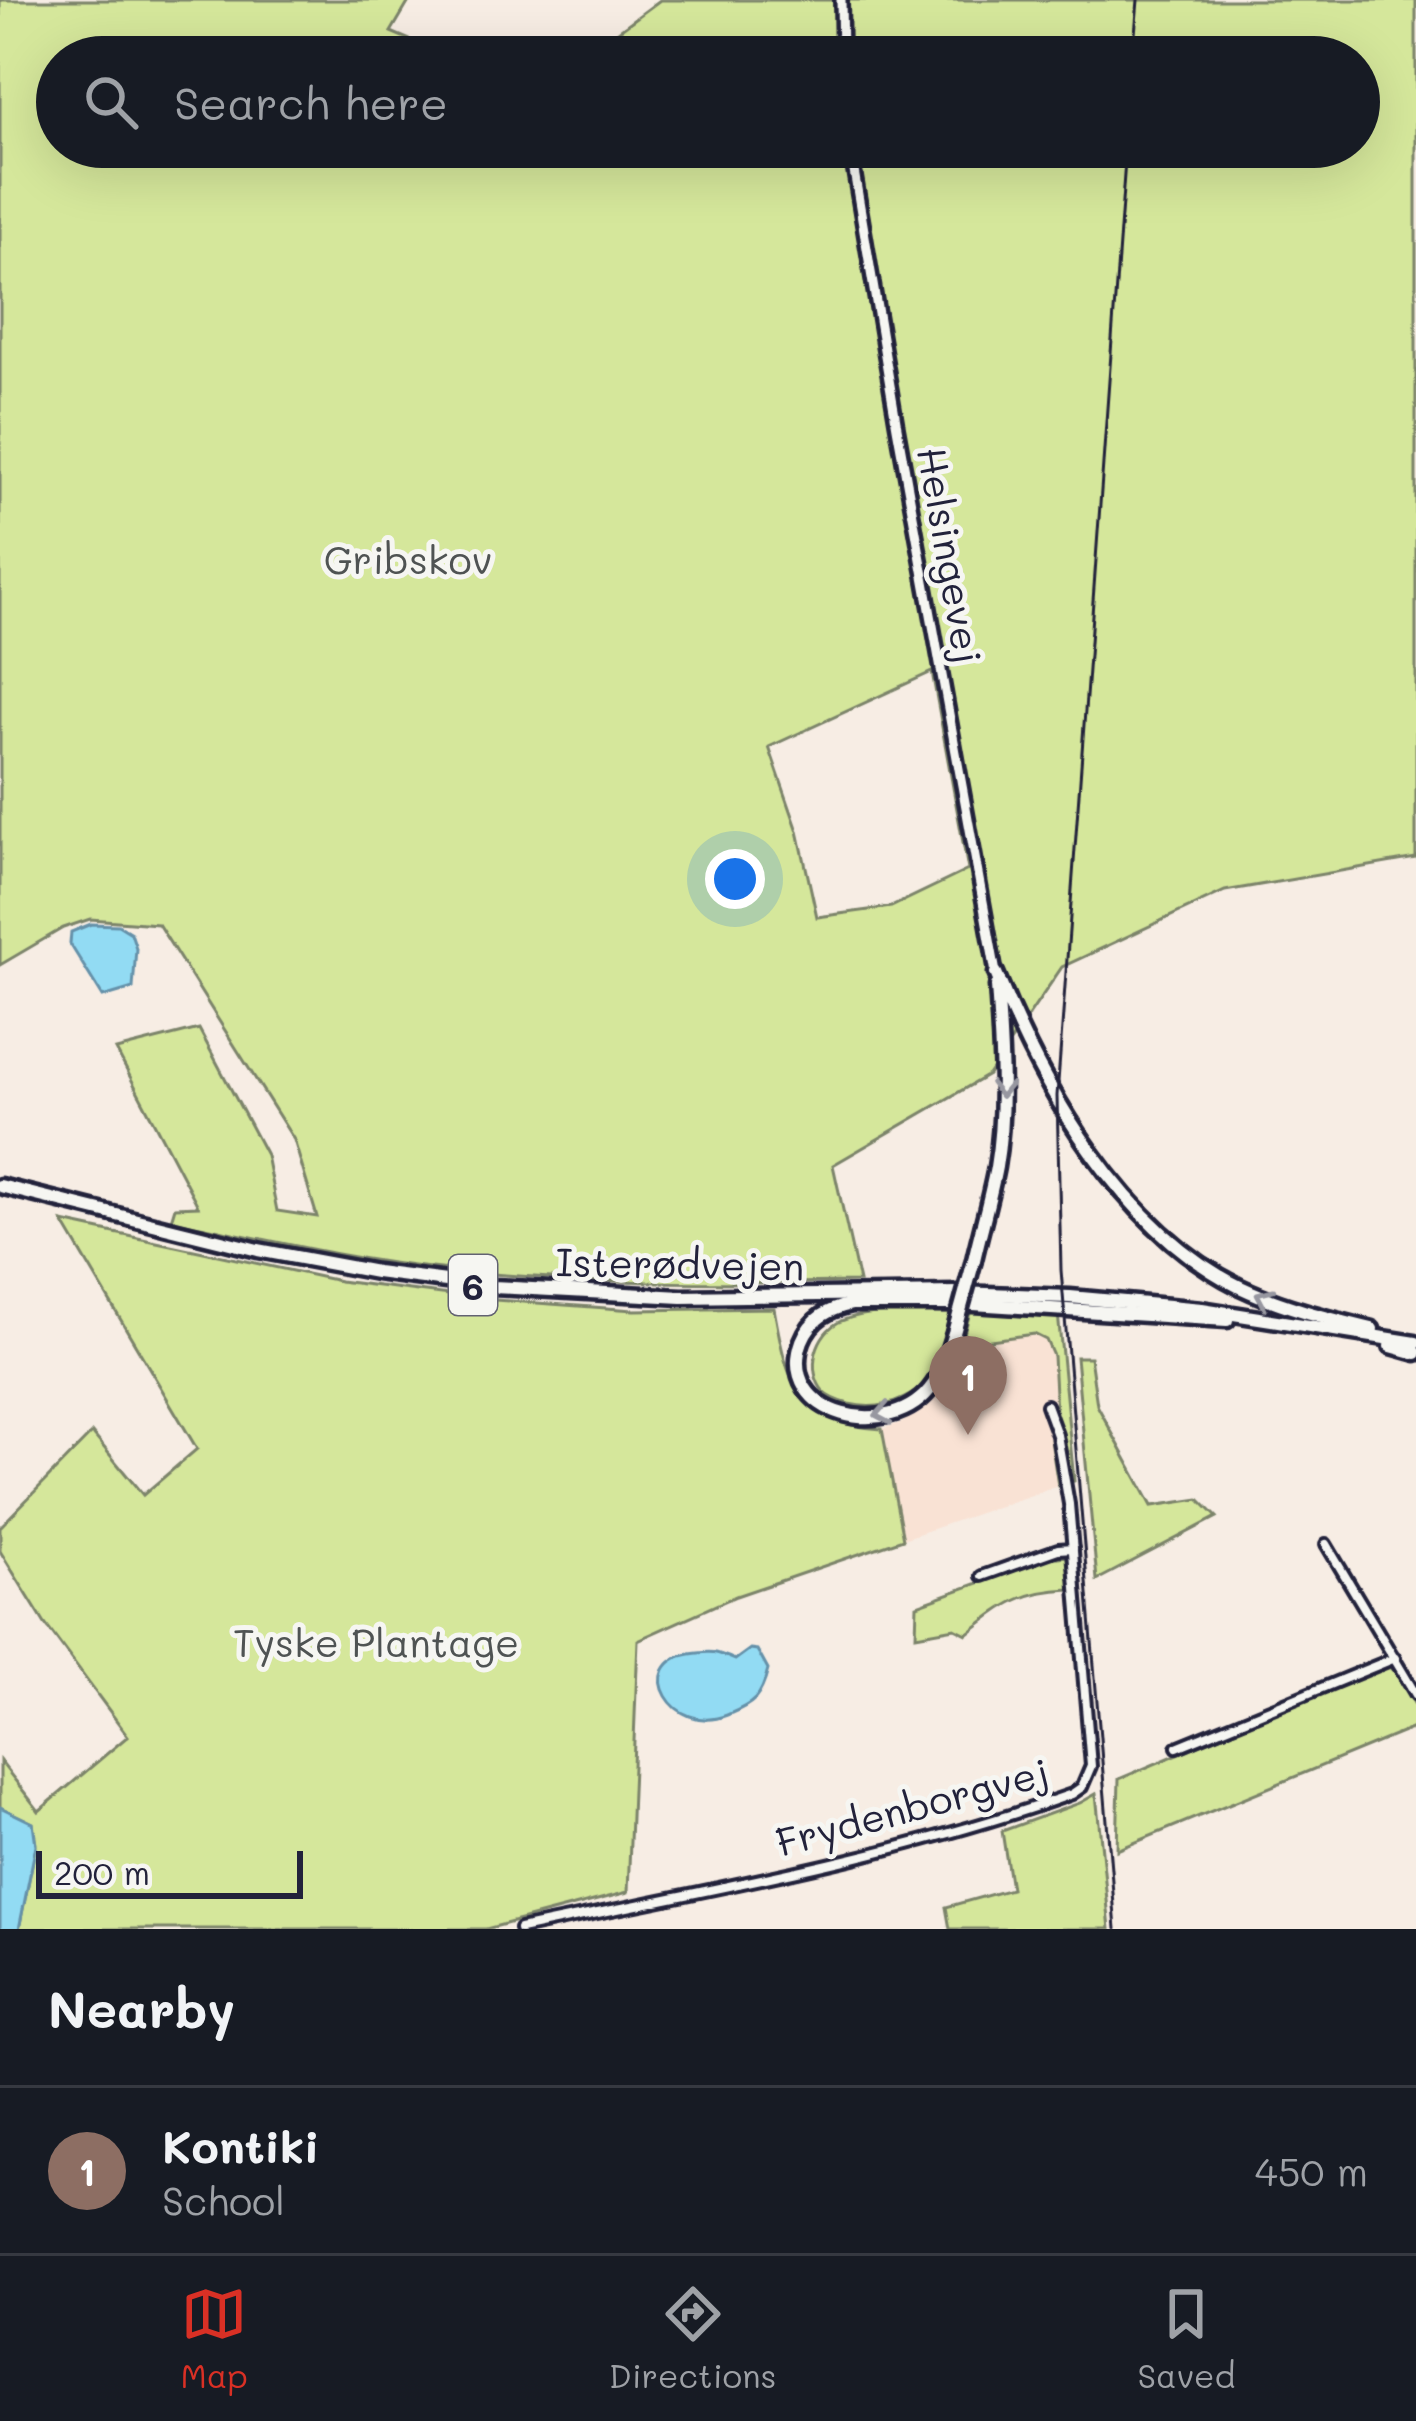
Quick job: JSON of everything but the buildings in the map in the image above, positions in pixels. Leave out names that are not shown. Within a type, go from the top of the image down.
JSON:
[{"type":"highway","points":[[996,973],[1002,1084],[996,1165],[974,1260],[954,1333],[942,1370],[917,1402],[879,1418],[838,1413],[807,1390],[799,1352],[805,1334],[817,1318],[852,1304],[974,1304],[1223,1320],[1264,1318]]},
{"type":"highway","points":[[996,973],[1016,1024],[1081,1136],[1151,1222],[1235,1285],[1281,1305],[1416,1343]]},
{"type":"highway","name":"Isterødvejen","points":[[0,1186],[258,1250],[493,1287],[661,1297],[1023,1295],[1136,1302],[1416,1343]]},
{"type":"highway","name":"Isterødvejen","points":[[1367,1336],[1416,1353]]},
{"type":"street","points":[[842,0],[842,36]]},
{"type":"street","name":"Helsingevej","points":[[854,168],[996,973]]},
{"type":"street","name":"Frydenborgvej","points":[[520,1929],[963,1831],[1082,1787],[1091,1766],[1069,1504],[1057,1435],[1046,1405]]},
{"type":"street","points":[[1326,1544],[1416,1695]]},
{"type":"street","points":[[982,1576],[1073,1548]]},
{"type":"street","points":[[1177,1748],[1395,1658]]},
{"type":"shaded area","points":[[1034,1334],[1046,1340],[1053,1356],[1056,1413],[1051,1440],[1058,1486],[903,1539],[882,1429],[903,1422],[930,1403],[961,1344]]},
{"type":"green space","name":"Gribskov","points":[[0,0],[410,0],[391,32],[400,36],[36,36],[36,168],[1380,168],[1380,36],[611,36],[660,0],[1416,0],[1416,858],[1225,891],[1062,967],[988,1075],[833,1165],[859,1282],[649,1282],[492,1274],[373,1260],[171,1220],[175,1207],[198,1206],[116,1050],[199,1029],[266,1155],[277,1211],[317,1217],[294,1140],[158,924],[90,919],[63,928],[0,965]],"holes":[[[932,672],[968,870],[891,907],[817,917],[798,831],[769,747]]]},
{"type":"green space","name":"Tyske Plantage","points":[[63,1222],[339,1281],[480,1299],[634,1310],[774,1308],[791,1377],[813,1408],[853,1425],[882,1429],[903,1539],[736,1596],[638,1640],[628,1892],[486,1929],[19,1929],[36,1845],[33,1823],[0,1807],[0,1761],[39,1811],[128,1736],[45,1624],[0,1551],[0,1527],[92,1433],[143,1495],[197,1449]]},
{"type":"green space","points":[[971,1309],[1058,1313],[1074,1481],[1058,1486],[1051,1440],[1056,1413],[1053,1356],[1046,1340],[1034,1334],[961,1344]]},
{"type":"green space","points":[[882,1312],[953,1313],[934,1371],[904,1398],[877,1406],[849,1404],[827,1394],[818,1383],[816,1352],[825,1334],[841,1321]]},
{"type":"green space","points":[[1076,1357],[1090,1357],[1097,1405],[1152,1506],[1199,1499],[1217,1517],[1097,1580]]},
{"type":"green space","points":[[1068,1556],[1070,1589],[1014,1601],[967,1634],[955,1628],[916,1635],[917,1605],[1048,1558]]},
{"type":"green space","points":[[1386,1666],[1396,1671],[1416,1707],[1416,1727],[1117,1850],[1119,1779]]},
{"type":"green space","points":[[1096,1794],[1110,1929],[950,1929],[946,1907],[1011,1889],[1002,1831]]},
{"type":"water","points":[[91,924],[118,925],[131,933],[136,948],[133,988],[103,997],[70,944],[71,932]]},
{"type":"water","points":[[750,1649],[757,1650],[768,1670],[759,1694],[744,1707],[707,1719],[690,1716],[666,1696],[664,1670],[673,1660],[708,1652],[735,1660]]},
{"type":"water","points":[[0,1807],[33,1823],[36,1845],[19,1929],[0,1929]]},
{"type":"railway","points":[[1135,36],[1138,0]]},
{"type":"railway","points":[[1116,1929],[1061,1270],[1057,1096],[1124,168]]},
{"type":"place","name":"Kontiki","points":[[968,1435]]}]
